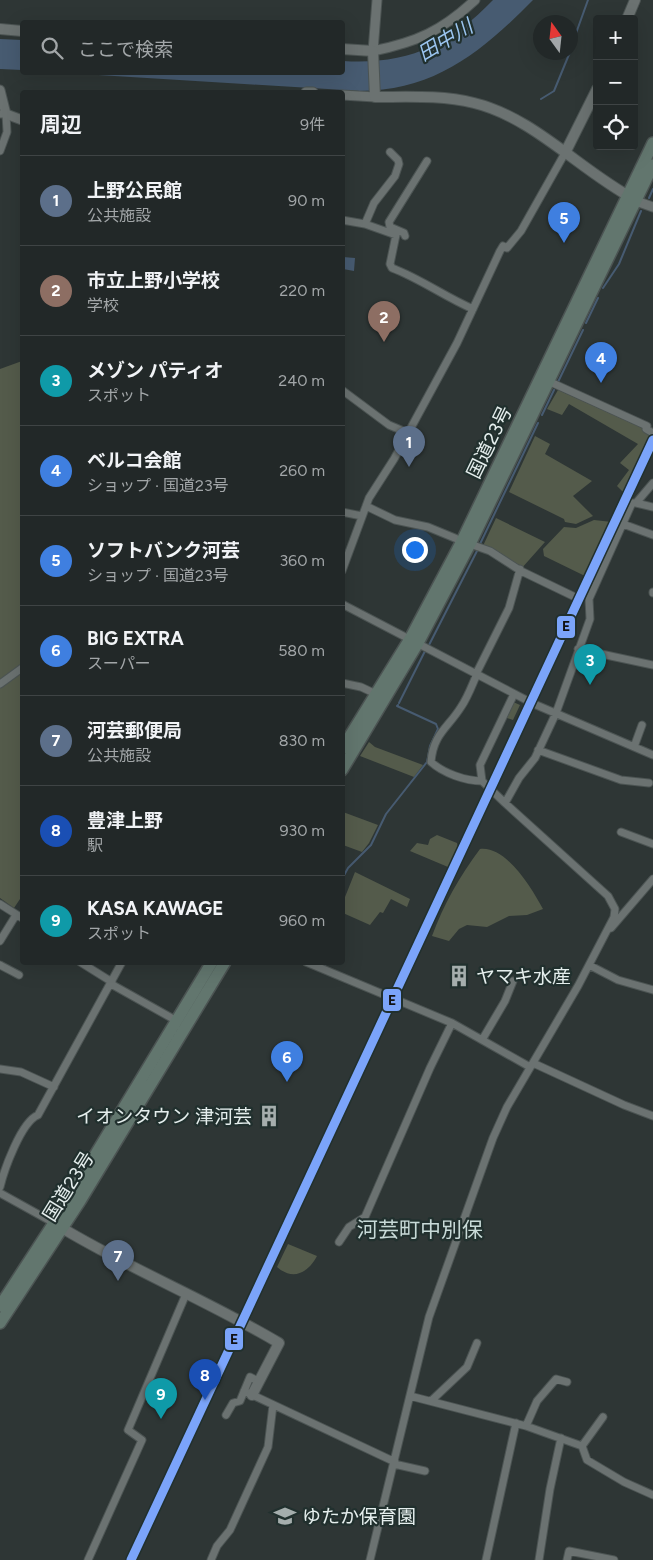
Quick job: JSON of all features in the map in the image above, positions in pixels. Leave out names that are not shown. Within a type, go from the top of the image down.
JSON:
[{"type":"highway","name":"国道23号","points":[[345,765],[414,641],[548,381],[631,198],[653,143]]},
{"type":"highway","name":"国道23号","points":[[466,542],[631,198],[653,165]]},
{"type":"highway","name":"国道23号","points":[[345,744],[376,694],[414,641]]},
{"type":"highway","name":"国道23号","points":[[0,1323],[210,965]]},
{"type":"highway","name":"国道23号","points":[[0,1306],[58,1226],[223,965]]},
{"type":"main road","points":[[629,15],[635,0]]},
{"type":"main road","points":[[0,29],[20,31]]},
{"type":"main road","points":[[345,49],[373,54],[375,94],[440,98],[483,106],[518,122],[631,198]]},
{"type":"main road","points":[[565,154],[593,97]]},
{"type":"main road","points":[[58,1226],[186,1294],[245,1322],[279,1343],[264,1376],[248,1393]]},
{"type":"street","points":[[377,0],[373,54],[431,34],[451,22],[475,0]]},
{"type":"street","points":[[0,90],[3,114],[8,132],[1,148]]},
{"type":"street","points":[[345,95],[375,94]]},
{"type":"street","points":[[3,114],[20,119]]},
{"type":"street","points":[[364,224],[374,203],[397,171],[398,160],[390,152]]},
{"type":"street","points":[[345,563],[366,506],[408,432],[473,309],[500,251],[503,246],[507,248],[521,231],[565,154]]},
{"type":"street","points":[[405,236],[404,233],[390,227],[389,222],[426,161]]},
{"type":"street","points":[[631,198],[653,207]]},
{"type":"street","points":[[345,221],[364,224],[396,235],[390,264],[392,268],[418,279],[452,300],[473,309]]},
{"type":"street","points":[[548,381],[647,426],[646,429],[653,433]]},
{"type":"street","points":[[345,392],[389,425],[408,432]]},
{"type":"street","points":[[505,803],[519,778],[535,758],[556,713],[590,619],[589,599],[632,503],[636,503],[653,483]]},
{"type":"street","points":[[636,503],[653,507]]},
{"type":"street","points":[[366,506],[395,520],[428,527],[490,551],[520,569],[575,597]]},
{"type":"street","points":[[345,513],[362,516]]},
{"type":"street","points":[[623,524],[653,535]]},
{"type":"street","points":[[370,1560],[433,1306],[493,1138],[507,1108],[607,932],[615,909],[611,900],[482,781],[453,774],[440,769],[431,762],[442,729],[462,705],[509,608],[520,569]]},
{"type":"street","points":[[345,606],[514,694],[652,754],[653,746]]},
{"type":"street","points":[[578,649],[653,665]]},
{"type":"street","points":[[0,684],[20,669]]},
{"type":"street","points":[[345,684],[361,687],[376,694]]},
{"type":"street","points":[[482,781],[480,765],[514,694]]},
{"type":"street","points":[[634,746],[642,725]]},
{"type":"street","points":[[538,750],[621,780],[649,783]]},
{"type":"street","points":[[621,832],[653,844]]},
{"type":"street","points":[[607,932],[653,879]]},
{"type":"street","points":[[0,904],[19,916],[0,941]]},
{"type":"street","points":[[0,965],[19,975]]},
{"type":"street","points":[[84,965],[111,983],[177,1021]]},
{"type":"street","points":[[0,1187],[6,1165],[25,1130],[34,1117],[38,1115],[120,965]]},
{"type":"street","points":[[313,965],[452,1023],[532,1065],[624,1106],[653,1116]]},
{"type":"street","points":[[589,965],[618,980],[653,990]]},
{"type":"street","points":[[482,1040],[508,995],[513,980]]},
{"type":"street","points":[[338,1242],[349,1227],[365,1217],[430,1068],[452,1023]]},
{"type":"street","points":[[0,1070],[21,1072],[54,1087]]},
{"type":"street","points":[[0,1193],[58,1226]]},
{"type":"street","points":[[88,1560],[142,1440],[128,1430],[186,1294]]},
{"type":"street","points":[[431,1401],[467,1367],[477,1343]]},
{"type":"street","points":[[526,1426],[542,1393],[556,1379],[567,1382]]},
{"type":"street","points":[[226,1415],[233,1403],[240,1401],[248,1393],[395,1463],[426,1471]]},
{"type":"street","points":[[410,1396],[516,1423],[582,1446],[587,1460],[624,1482],[653,1495]]},
{"type":"street","points":[[211,1560],[217,1546],[230,1530],[268,1447],[273,1405]]},
{"type":"street","points":[[582,1446],[603,1418]]},
{"type":"street","points":[[486,1560],[516,1423]]},
{"type":"street","points":[[534,1560],[540,1560],[554,1466],[561,1438]]},
{"type":"street","points":[[567,1560],[569,1551],[614,1560]]},
{"type":"green space","points":[[20,362],[20,899],[14,908],[0,898],[0,369]]},
{"type":"green space","points":[[558,390],[645,429],[650,436],[625,494],[617,486],[629,470],[620,463],[638,444],[569,404],[562,415],[547,409]]},
{"type":"green space","points":[[535,436],[550,444],[545,454],[592,481],[573,496],[593,516],[576,524],[565,522],[564,519],[509,492]]},
{"type":"green space","points":[[496,518],[545,542],[521,569],[482,548]]},
{"type":"green space","points":[[594,520],[612,522],[585,576],[544,556],[543,549],[564,527],[576,528]]},
{"type":"green space","points":[[511,701],[520,705],[513,720],[504,717]]},
{"type":"green space","points":[[369,742],[375,747],[423,765],[414,777],[360,756]]},
{"type":"green space","points":[[345,813],[378,825],[362,852],[345,846]]},
{"type":"green space","points":[[437,835],[457,843],[458,848],[448,867],[410,851],[417,843],[428,845],[430,839]]},
{"type":"green space","points":[[480,849],[500,854],[509,861],[518,870],[543,909],[527,915],[509,916],[487,927],[467,925],[459,929],[449,941],[432,936],[453,891]]},
{"type":"green space","points":[[355,872],[410,899],[407,907],[391,899],[383,913],[380,912],[370,925],[345,914],[345,897]]},
{"type":"green space","points":[[288,1244],[317,1256],[305,1271],[289,1274],[277,1267]]},
{"type":"water","name":"田中川","points":[[493,0],[533,0],[495,36],[456,65],[435,76],[412,84],[387,89],[360,91],[99,75],[345,75],[345,61],[387,60],[407,56],[443,41],[477,16]]},
{"type":"water","points":[[0,39],[20,40],[20,70],[0,69]]},
{"type":"water","points":[[345,257],[355,258],[354,271],[345,269]]},
{"type":"waterway","points":[[578,28],[588,0]]},
{"type":"waterway","points":[[541,99],[554,91],[567,60]]},
{"type":"waterway","points":[[649,198],[653,189]]},
{"type":"waterway","points":[[603,288],[619,264],[641,211]]},
{"type":"waterway","points":[[586,323],[598,298]]},
{"type":"waterway","points":[[558,382],[583,330]]},
{"type":"waterway","points":[[542,415],[554,390]]},
{"type":"waterway","points":[[480,544],[538,423]]},
{"type":"waterway","points":[[429,645],[478,549]]},
{"type":"waterway","points":[[399,703],[425,651]]},
{"type":"waterway","points":[[345,874],[371,845],[386,814],[427,762],[430,746],[438,729],[436,724],[398,705]]},
{"type":"transit line","name":"E","points":[[131,1560],[653,440]]},
{"type":"place","name":"ソフトバンク河芸","points":[[564,243]]},
{"type":"place","name":"市立上野小学校","points":[[384,342]]},
{"type":"place","name":"ベルコ会館","points":[[601,383]]},
{"type":"place","name":"上野公民館","points":[[409,467]]},
{"type":"place","name":"メゾン パティオ","points":[[590,685]]},
{"type":"place","name":"ヤマキ水産","points":[[459,976]]},
{"type":"place","name":"BIG EXTRA","points":[[287,1082]]},
{"type":"place","name":"イオンタウン 津河芸","points":[[269,1116]]},
{"type":"place","name":"河芸郵便局","points":[[118,1281]]},
{"type":"place","name":"豊津上野","points":[[205,1400]]},
{"type":"place","name":"KASA KAWAGE","points":[[161,1419]]},
{"type":"place","name":"ゆたか保育園","points":[[285,1516]]},
{"type":"district","name":"河芸町中別保","points":[[420,1230]]}]
